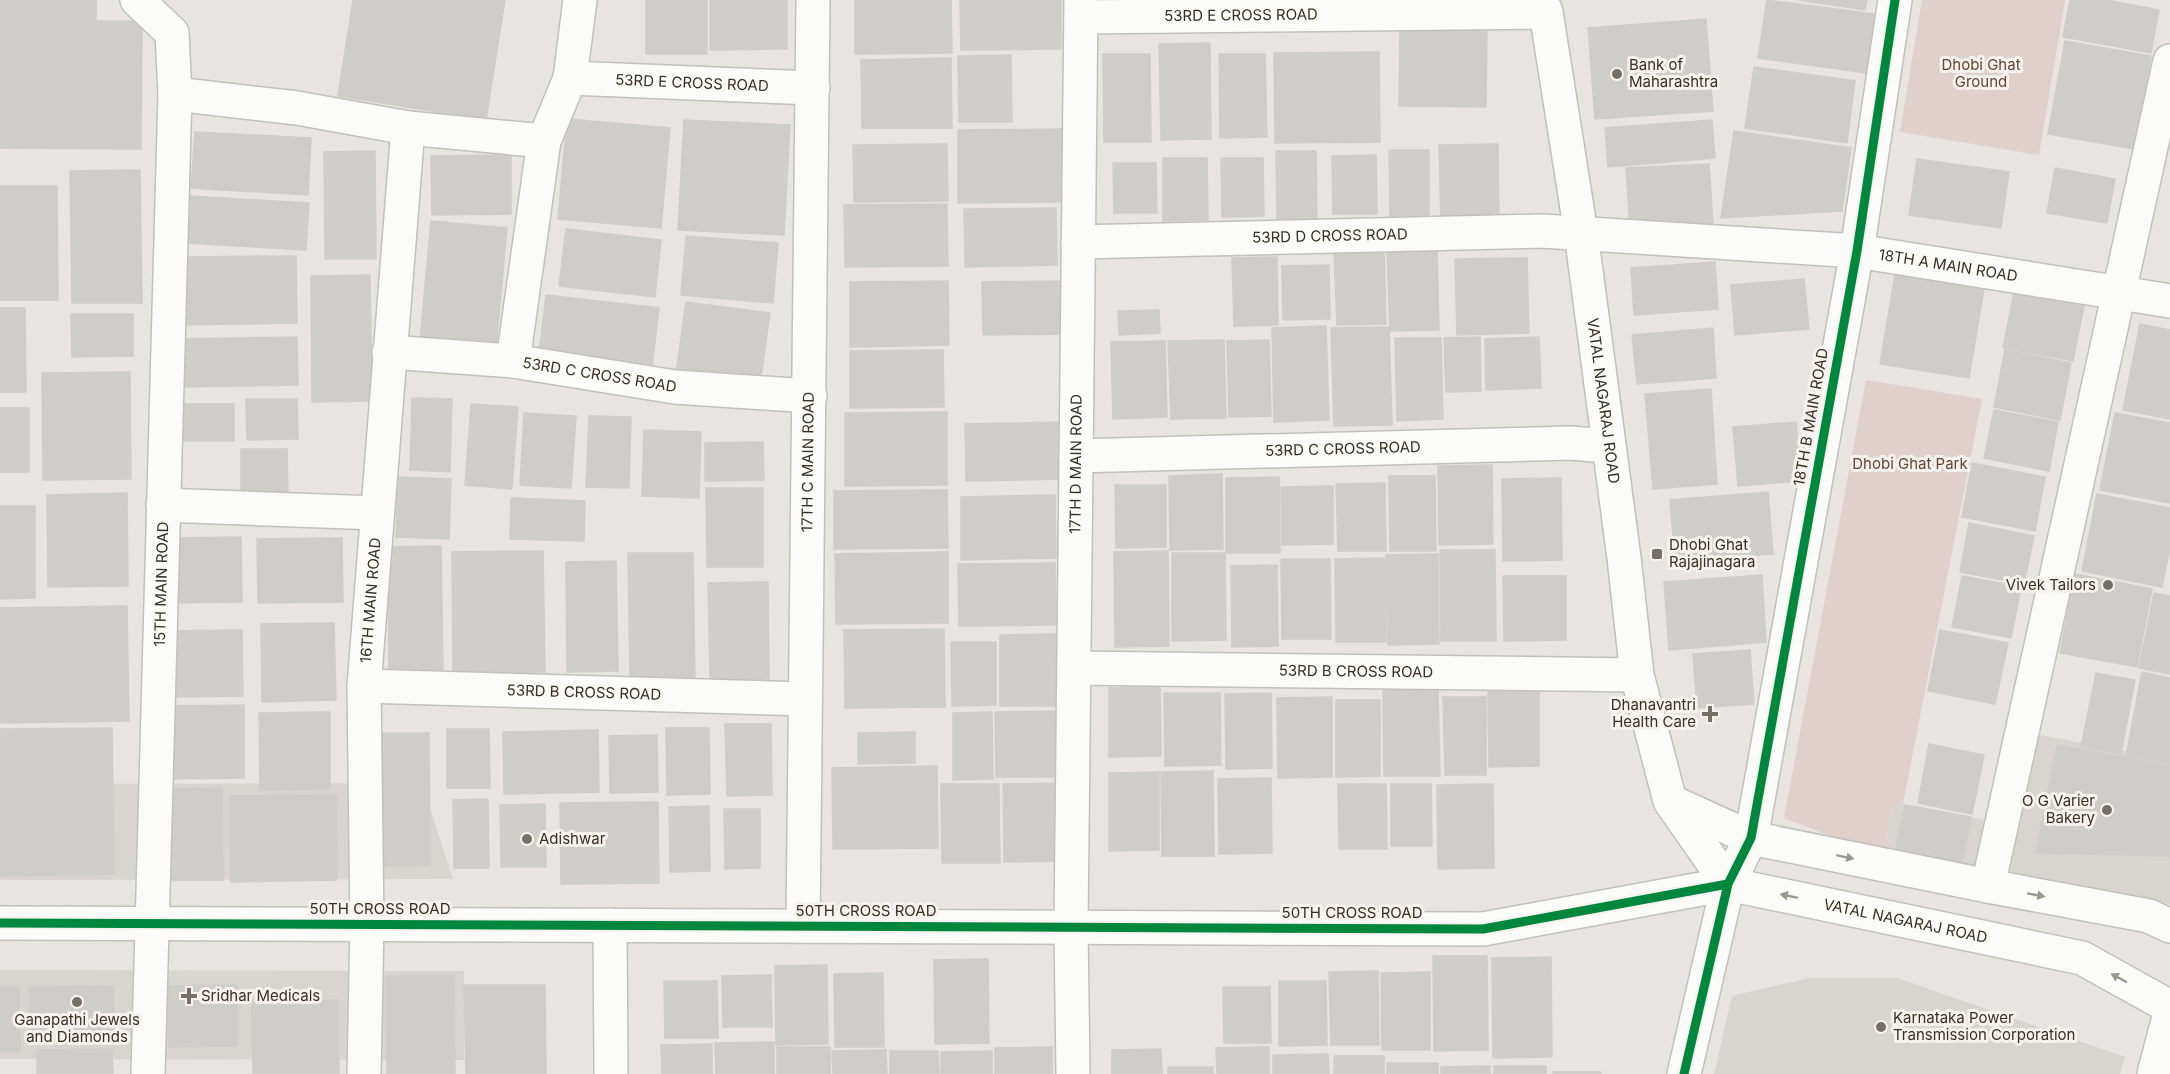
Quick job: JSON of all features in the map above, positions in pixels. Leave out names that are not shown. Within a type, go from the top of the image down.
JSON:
[{"type":"street","name":"15TH MAIN ROAD","points":[[137,0],[172,33],[175,94],[148,1074]]},
{"type":"street","points":[[513,361],[544,141],[570,78],[580,0]]},
{"type":"street","name":"17TH C MAIN ROAD","points":[[803,926],[813,0]]},
{"type":"street","name":"18TH B MAIN ROAD","points":[[1684,1074],[1728,884],[1750,838],[1857,251],[1895,0]]},
{"type":"street","name":"53RD E CROSS ROAD","points":[[1081,8],[1543,6]]},
{"type":"street","name":"VATAL NAGARAJ ROAD","points":[[1543,6],[1581,233],[1624,558],[1637,675],[1670,801],[1728,884],[2082,958],[2170,1007]]},
{"type":"street","name":"17TH D MAIN ROAD","points":[[1074,1074],[1071,927],[1081,8]]},
{"type":"street","points":[[1988,886],[2170,61]]},
{"type":"street","name":"53RD E CROSS ROAD","points":[[570,78],[813,88]]},
{"type":"street","points":[[175,94],[297,108],[408,128],[544,141]]},
{"type":"street","name":"16TH MAIN ROAD","points":[[364,1074],[367,924],[364,686],[408,128]]},
{"type":"street","name":"53RD D CROSS ROAD","points":[[1078,242],[1542,231],[1581,233]]},
{"type":"street","name":"18TH A MAIN ROAD","points":[[1581,233],[1857,251],[2170,301]]},
{"type":"street","name":"53RD C CROSS ROAD","points":[[389,352],[513,361],[675,387],[810,396]]},
{"type":"street","name":"53RD C CROSS ROAD","points":[[1076,456],[1570,443],[1608,446]]},
{"type":"street","points":[[163,506],[377,513]]},
{"type":"street","name":"53RD B CROSS ROAD","points":[[1074,668],[1637,675]]},
{"type":"street","name":"53RD B CROSS ROAD","points":[[364,686],[805,699]]},
{"type":"street","points":[[1670,801],[1750,838],[2149,916],[2170,926]]},
{"type":"street","name":"50TH CROSS ROAD","points":[[0,923],[1483,929],[1728,884]]},
{"type":"street","points":[[610,925],[611,1074]]},
{"type":"street","points":[[2154,1074],[2170,1012]]},
{"type":"shaded area","points":[[2035,734],[2170,760],[2170,904],[2007,872]]},
{"type":"shaded area","points":[[422,783],[453,879],[0,880],[0,784]]},
{"type":"shaded area","points":[[1893,802],[1990,821],[1979,874],[1883,856]]},
{"type":"shaded area","points":[[0,970],[464,971],[464,1060],[0,1059]]},
{"type":"shaded area","name":"Karnataka Power Transmission Corporation","points":[[1809,978],[1897,978],[2125,1057],[2120,1074],[1714,1074],[1732,996]]},
{"type":"green space","name":"Dhobi Ghat Ground","points":[[1922,0],[2065,0],[2039,155],[1900,132]]},
{"type":"green space","name":"Dhobi Ghat Park","points":[[1866,380],[1982,399],[1903,804],[1893,802],[1883,856],[1784,818]]},
{"type":"building","points":[[0,0],[96,0],[96,21],[142,21],[141,149],[0,148]]},
{"type":"building","points":[[353,0],[505,0],[486,120],[338,96]]},
{"type":"building","points":[[646,0],[707,0],[707,54],[646,54]]},
{"type":"building","points":[[710,0],[787,0],[787,49],[710,50]]},
{"type":"building","points":[[855,0],[951,0],[952,53],[855,54]]},
{"type":"building","points":[[960,0],[1061,0],[1061,49],[961,50]]},
{"type":"building","points":[[1767,0],[1874,14],[1866,73],[1758,58]]},
{"type":"building","points":[[1799,0],[1867,0],[1865,10]]},
{"type":"building","points":[[2070,0],[2107,0],[2159,10],[2151,53],[2063,37]]},
{"type":"building","points":[[1706,19],[1713,111],[1595,119],[1588,28]]},
{"type":"building","points":[[1400,27],[1487,28],[1486,107],[1399,106]]},
{"type":"building","points":[[2065,41],[2151,56],[2134,149],[2048,134]]},
{"type":"building","points":[[1210,43],[1211,139],[1161,140],[1159,44]]},
{"type":"building","points":[[1379,52],[1380,142],[1275,143],[1274,53]]},
{"type":"building","points":[[1103,54],[1150,54],[1151,142],[1104,142]]},
{"type":"building","points":[[1219,54],[1265,54],[1267,137],[1220,138]]},
{"type":"building","points":[[1011,55],[1012,122],[959,122],[958,56]]},
{"type":"building","points":[[951,58],[952,128],[862,128],[861,60]]},
{"type":"building","points":[[1754,67],[1855,81],[1847,143],[1745,128]]},
{"type":"building","points":[[567,119],[670,128],[661,228],[558,219]]},
{"type":"building","points":[[684,120],[790,125],[784,235],[678,230]]},
{"type":"building","points":[[1712,120],[1715,158],[1608,167],[1605,128]]},
{"type":"building","points":[[1064,129],[1065,202],[958,203],[958,130]]},
{"type":"building","points":[[1734,131],[1851,148],[1842,211],[1721,218]]},
{"type":"building","points":[[195,132],[311,138],[308,195],[191,188]]},
{"type":"building","points":[[947,144],[948,201],[854,202],[853,145]]},
{"type":"building","points":[[1498,144],[1499,223],[1441,224],[1439,145]]},
{"type":"building","points":[[1389,150],[1429,150],[1429,215],[1390,216]]},
{"type":"building","points":[[375,151],[376,259],[325,259],[324,152]]},
{"type":"building","points":[[1276,151],[1316,151],[1317,219],[1277,219]]},
{"type":"building","points":[[511,155],[511,214],[432,215],[431,156]]},
{"type":"building","points":[[1376,155],[1377,214],[1333,214],[1332,156]]},
{"type":"building","points":[[1163,158],[1207,158],[1208,220],[1163,221]]},
{"type":"building","points":[[1221,158],[1263,158],[1264,216],[1222,217]]},
{"type":"building","points":[[1917,159],[2009,172],[2001,228],[1909,215]]},
{"type":"building","points":[[1113,163],[1156,163],[1157,213],[1114,213]]},
{"type":"building","points":[[1709,164],[1713,225],[1630,229],[1626,168]]},
{"type":"building","points":[[2055,168],[2115,179],[2107,223],[2047,213]]},
{"type":"building","points":[[140,170],[142,303],[72,303],[70,171]]},
{"type":"building","points":[[0,186],[57,186],[58,300],[0,300]]},
{"type":"building","points":[[190,196],[309,203],[306,250],[187,243]]},
{"type":"building","points":[[947,204],[948,266],[845,267],[844,205]]},
{"type":"building","points":[[1056,208],[1057,265],[965,267],[964,209]]},
{"type":"building","points":[[431,221],[507,228],[495,359],[419,351]]},
{"type":"building","points":[[566,229],[661,240],[655,297],[559,286]]},
{"type":"building","points":[[686,236],[778,243],[773,303],[681,295]]},
{"type":"building","points":[[1437,248],[1439,330],[1390,331],[1387,249]]},
{"type":"building","points":[[1384,251],[1386,324],[1337,325],[1334,252]]},
{"type":"building","points":[[296,256],[297,323],[179,325],[178,257]]},
{"type":"building","points":[[1277,257],[1278,325],[1234,326],[1232,258]]},
{"type":"building","points":[[1527,258],[1529,333],[1457,335],[1455,259]]},
{"type":"building","points":[[1715,262],[1718,309],[1634,315],[1631,268]]},
{"type":"building","points":[[1329,265],[1330,319],[1283,320],[1282,266]]},
{"type":"building","points":[[1896,269],[1985,283],[1969,378],[1880,364]]},
{"type":"building","points":[[370,275],[372,401],[312,402],[311,276]]},
{"type":"building","points":[[1804,279],[1809,329],[1735,335],[1731,285]]},
{"type":"building","points":[[948,281],[949,345],[850,347],[850,282]]},
{"type":"building","points":[[1062,281],[1063,334],[983,335],[982,282]]},
{"type":"building","points":[[2014,292],[2084,306],[2073,361],[2003,348]]},
{"type":"building","points":[[546,295],[659,308],[651,375],[538,362]]},
{"type":"building","points":[[686,302],[770,313],[760,384],[676,373]]},
{"type":"building","points":[[0,308],[25,308],[26,392],[0,392]]},
{"type":"building","points":[[1159,310],[1160,333],[1119,335],[1118,311]]},
{"type":"building","points":[[71,314],[133,314],[133,356],[72,357]]},
{"type":"building","points":[[2140,324],[2170,330],[2170,419],[2123,410]]},
{"type":"building","points":[[1326,326],[1329,420],[1274,422],[1272,328]]},
{"type":"building","points":[[1389,327],[1392,425],[1334,426],[1331,328]]},
{"type":"building","points":[[1713,328],[1716,378],[1637,384],[1632,335]]},
{"type":"building","points":[[297,337],[298,385],[178,387],[178,339]]},
{"type":"building","points":[[1480,337],[1481,391],[1446,392],[1444,338]]},
{"type":"building","points":[[1539,337],[1541,388],[1486,390],[1485,339]]},
{"type":"building","points":[[1395,338],[1441,338],[1443,419],[1397,421]]},
{"type":"building","points":[[1224,340],[1226,418],[1171,419],[1168,341]]},
{"type":"building","points":[[1269,340],[1271,416],[1229,417],[1227,341]]},
{"type":"building","points":[[1165,341],[1167,417],[1113,419],[1111,342]]},
{"type":"building","points":[[943,350],[944,407],[850,408],[850,351]]},
{"type":"building","points":[[2005,350],[2071,363],[2060,420],[1994,407]]},
{"type":"building","points":[[130,372],[131,479],[43,480],[42,373]]},
{"type":"building","points":[[1711,389],[1717,484],[1653,489],[1645,394]]},
{"type":"building","points":[[412,398],[452,399],[450,472],[410,470]]},
{"type":"building","points":[[246,399],[297,399],[298,439],[247,440]]},
{"type":"building","points":[[180,404],[234,404],[234,441],[181,441]]},
{"type":"building","points":[[471,404],[518,407],[512,489],[465,485]]},
{"type":"building","points":[[0,408],[29,408],[29,472],[0,472]]},
{"type":"building","points":[[1994,410],[2058,422],[2049,471],[1984,458]]},
{"type":"building","points":[[947,412],[947,485],[845,486],[845,413]]},
{"type":"building","points":[[524,413],[576,416],[571,488],[520,485]]},
{"type":"building","points":[[2115,413],[2170,423],[2170,503],[2100,490]]},
{"type":"building","points":[[589,416],[631,417],[629,488],[586,487]]},
{"type":"building","points":[[1063,422],[1064,479],[966,481],[965,424]]},
{"type":"building","points":[[1796,422],[1801,481],[1738,486],[1733,427]]},
{"type":"building","points":[[644,430],[701,432],[699,498],[642,496]]},
{"type":"building","points":[[763,442],[764,480],[705,481],[705,443]]},
{"type":"building","points":[[241,449],[287,449],[288,498],[241,499]]},
{"type":"building","points":[[1972,463],[2045,477],[2035,531],[1962,517]]},
{"type":"building","points":[[1492,465],[1493,544],[1439,545],[1438,466]]},
{"type":"building","points":[[1222,474],[1223,549],[1170,550],[1169,476]]},
{"type":"building","points":[[1389,476],[1435,476],[1436,551],[1390,551]]},
{"type":"building","points":[[398,477],[451,479],[449,539],[396,537]]},
{"type":"building","points":[[1279,477],[1280,553],[1226,553],[1226,478]]},
{"type":"building","points":[[1561,478],[1562,560],[1503,561],[1502,479]]},
{"type":"building","points":[[1385,483],[1386,551],[1338,551],[1336,484]]},
{"type":"building","points":[[1115,485],[1166,485],[1166,547],[1116,548]]},
{"type":"building","points":[[1333,486],[1333,544],[1282,545],[1281,487]]},
{"type":"building","points":[[706,488],[763,488],[763,567],[707,567]]},
{"type":"building","points":[[947,490],[948,548],[834,549],[834,491]]},
{"type":"building","points":[[1768,492],[1773,554],[1675,561],[1670,500]]},
{"type":"building","points":[[127,493],[128,586],[48,587],[47,495]]},
{"type":"building","points":[[2097,494],[2170,508],[2170,548],[2162,587],[2082,571]]},
{"type":"building","points":[[1055,495],[1056,558],[961,560],[961,497]]},
{"type":"building","points":[[511,498],[585,501],[584,541],[510,539]]},
{"type":"building","points":[[0,506],[35,506],[35,598],[0,599]]},
{"type":"building","points":[[1969,523],[2034,536],[2024,584],[1960,572]]},
{"type":"building","points":[[241,537],[242,602],[169,603],[168,538]]},
{"type":"building","points":[[342,538],[343,602],[258,603],[257,539]]},
{"type":"building","points":[[441,546],[443,671],[389,671],[388,547]]},
{"type":"building","points":[[1440,550],[1495,550],[1496,641],[1441,641]]},
{"type":"building","points":[[543,551],[545,672],[453,673],[452,552]]},
{"type":"building","points":[[1168,551],[1169,646],[1115,647],[1114,552]]},
{"type":"building","points":[[948,552],[948,623],[836,624],[835,554]]},
{"type":"building","points":[[628,553],[693,553],[695,684],[630,684]]},
{"type":"building","points":[[1172,553],[1225,553],[1226,640],[1172,641]]},
{"type":"building","points":[[1438,554],[1439,644],[1388,645],[1386,555]]},
{"type":"building","points":[[1385,558],[1386,642],[1336,642],[1335,559]]},
{"type":"building","points":[[1281,559],[1330,559],[1331,639],[1282,639]]},
{"type":"building","points":[[616,561],[618,671],[567,672],[566,562]]},
{"type":"building","points":[[1055,563],[1056,625],[959,626],[958,564]]},
{"type":"building","points":[[1277,565],[1278,646],[1232,647],[1231,566]]},
{"type":"building","points":[[2075,574],[2152,589],[2137,667],[2060,653]]},
{"type":"building","points":[[1762,575],[1766,642],[1669,650],[1664,582]]},
{"type":"building","points":[[1503,576],[1566,576],[1566,640],[1504,641]]},
{"type":"building","points":[[1962,576],[2021,587],[2011,638],[1952,627]]},
{"type":"building","points":[[768,582],[769,679],[710,680],[708,583]]},
{"type":"building","points":[[2154,593],[2170,596],[2170,674],[2139,668]]},
{"type":"building","points":[[127,606],[129,721],[0,723],[0,608]]},
{"type":"building","points":[[334,623],[336,700],[262,702],[261,624]]},
{"type":"building","points":[[944,629],[945,707],[845,708],[844,630]]},
{"type":"building","points":[[242,630],[243,696],[168,697],[167,631]]},
{"type":"building","points":[[1940,630],[2008,643],[1995,704],[1928,691]]},
{"type":"building","points":[[1056,634],[1056,706],[1000,706],[1000,635]]},
{"type":"building","points":[[951,642],[996,642],[996,705],[952,706]]},
{"type":"building","points":[[1750,650],[1754,704],[1697,708],[1693,654]]},
{"type":"building","points":[[2142,672],[2170,678],[2170,764],[2126,756]]},
{"type":"building","points":[[2096,673],[2135,680],[2121,754],[2081,747]]},
{"type":"building","points":[[1160,687],[1161,756],[1109,757],[1109,688]]},
{"type":"building","points":[[1383,688],[1438,688],[1440,776],[1384,776]]},
{"type":"building","points":[[1539,689],[1539,766],[1489,767],[1488,690]]},
{"type":"building","points":[[1164,693],[1220,693],[1221,765],[1165,766]]},
{"type":"building","points":[[1271,693],[1272,768],[1226,769],[1225,694]]},
{"type":"building","points":[[1332,697],[1332,777],[1278,778],[1277,698]]},
{"type":"building","points":[[1443,697],[1486,697],[1486,775],[1445,775]]},
{"type":"building","points":[[1336,700],[1380,700],[1380,776],[1336,777]]},
{"type":"building","points":[[244,705],[244,778],[170,779],[169,706]]},
{"type":"building","points":[[1056,711],[1056,777],[996,777],[995,712]]},
{"type":"building","points":[[330,712],[330,789],[260,790],[259,713]]},
{"type":"building","points":[[992,712],[993,779],[953,780],[953,713]]},
{"type":"building","points":[[725,724],[771,724],[772,795],[727,796]]},
{"type":"building","points":[[112,728],[114,874],[0,876],[0,729]]},
{"type":"building","points":[[666,728],[709,728],[710,794],[667,795]]},
{"type":"building","points":[[447,729],[489,729],[490,788],[447,788]]},
{"type":"building","points":[[598,730],[599,792],[504,794],[503,732]]},
{"type":"building","points":[[915,732],[915,763],[858,764],[858,733]]},
{"type":"building","points":[[378,733],[429,733],[430,865],[380,866]]},
{"type":"building","points":[[657,735],[658,792],[610,793],[609,736]]},
{"type":"building","points":[[1929,744],[1984,755],[1972,814],[1918,803]]},
{"type":"building","name":"O G Varier Bakery","points":[[2057,745],[2170,766],[2170,856],[2036,853]]},
{"type":"building","points":[[937,766],[938,848],[833,849],[832,768]]},
{"type":"building","points":[[1213,771],[1214,856],[1162,856],[1161,772]]},
{"type":"building","points":[[1159,772],[1159,850],[1109,851],[1109,773]]},
{"type":"building","points":[[1271,778],[1272,853],[1219,854],[1218,779]]},
{"type":"building","points":[[1062,783],[1062,861],[1004,862],[1003,784]]},
{"type":"building","points":[[941,784],[999,784],[1000,863],[942,863]]},
{"type":"building","points":[[1338,784],[1386,784],[1387,849],[1339,849]]},
{"type":"building","points":[[1391,784],[1431,784],[1432,846],[1391,846]]},
{"type":"building","points":[[1493,784],[1494,868],[1438,869],[1437,785]]},
{"type":"building","points":[[222,788],[223,880],[172,880],[171,789]]},
{"type":"building","points":[[336,795],[337,880],[231,882],[230,796]]},
{"type":"building","points":[[488,799],[489,868],[454,868],[453,800]]},
{"type":"building","points":[[658,802],[659,883],[561,884],[560,803]]},
{"type":"building","points":[[545,804],[546,867],[501,867],[500,805]]},
{"type":"building","points":[[1905,805],[1971,817],[1961,868],[1895,855]]},
{"type":"building","points":[[709,806],[710,871],[670,872],[669,807]]},
{"type":"building","points":[[724,809],[760,809],[760,868],[725,869]]},
{"type":"building","points":[[1433,956],[1487,956],[1488,1050],[1434,1051]]},
{"type":"building","points":[[1551,957],[1552,1057],[1493,1058],[1492,958]]},
{"type":"building","points":[[988,959],[989,1043],[935,1044],[934,960]]},
{"type":"building","points":[[827,965],[828,1044],[776,1045],[775,966]]},
{"type":"building","points":[[1378,971],[1379,1045],[1331,1045],[1329,972]]},
{"type":"building","points":[[1430,972],[1430,1050],[1382,1050],[1381,973]]},
{"type":"building","points":[[883,973],[884,1047],[835,1047],[834,974]]},
{"type":"building","points":[[454,975],[455,1074],[387,1074],[386,976]]},
{"type":"building","points":[[771,975],[772,1027],[723,1027],[722,976]]},
{"type":"building","points":[[664,981],[717,981],[718,1038],[665,1038]]},
{"type":"building","points":[[1279,981],[1326,981],[1327,1045],[1279,1046]]},
{"type":"building","points":[[237,985],[237,1046],[169,1047],[168,986]]},
{"type":"building","points":[[464,985],[545,985],[546,1074],[466,1074]]},
{"type":"building","points":[[113,986],[114,1041],[29,1042],[29,987]]},
{"type":"building","points":[[0,987],[19,987],[20,1052],[0,1052]]},
{"type":"building","points":[[1223,987],[1270,987],[1271,1043],[1224,1043]]},
{"type":"building","points":[[339,1000],[339,1074],[253,1074],[252,1002]]},
{"type":"building","points":[[774,1042],[774,1074],[716,1074],[715,1043]]},
{"type":"building","points":[[712,1044],[712,1074],[662,1074],[661,1045]]},
{"type":"building","points":[[777,1047],[830,1047],[830,1074],[777,1074]]},
{"type":"building","points":[[1052,1047],[1052,1074],[995,1074],[995,1048]]},
{"type":"building","points":[[1269,1047],[1269,1074],[1217,1074],[1216,1048]]},
{"type":"building","points":[[112,1049],[113,1074],[37,1074],[37,1050]]},
{"type":"building","points":[[1161,1049],[1162,1074],[1112,1074],[1112,1050]]},
{"type":"building","points":[[886,1050],[887,1074],[833,1074],[832,1051]]},
{"type":"building","points":[[890,1051],[938,1051],[939,1074],[890,1074]]},
{"type":"building","points":[[992,1051],[992,1074],[941,1074],[941,1052]]},
{"type":"building","points":[[1328,1054],[1329,1074],[1273,1074],[1273,1055]]},
{"type":"building","points":[[1334,1056],[1384,1056],[1384,1074],[1334,1074]]},
{"type":"building","points":[[1387,1063],[1438,1063],[1438,1074],[1387,1074]]},
{"type":"building","points":[[1490,1066],[1490,1074],[1441,1074],[1441,1067]]},
{"type":"building","points":[[1494,1066],[1546,1066],[1546,1074],[1494,1074]]},
{"type":"building","points":[[1168,1067],[1213,1067],[1213,1074],[1168,1074]]},
{"type":"building","points":[[1553,1072],[1601,1072],[1601,1074],[1553,1074]]},
{"type":"cycle path","points":[[1684,1074],[1728,884],[1751,838],[1857,251],[1895,0]]},
{"type":"cycle path","points":[[0,923],[1483,929],[1728,884]]},
{"type":"place","name":"Bank of Maharashtra","points":[[1617,74]]},
{"type":"place","name":"Dhobi Ghat Rajajinagara","points":[[1657,554]]},
{"type":"place","name":"Vivek Tailors","points":[[2108,585]]},
{"type":"place","name":"Dhanavantri Health Care","points":[[1710,714]]},
{"type":"place","name":"O G Varier Bakery","points":[[2107,810]]},
{"type":"place","name":"Adishwar","points":[[527,839]]},
{"type":"place","name":"Sridhar Medicals","points":[[189,996]]},
{"type":"place","name":"Ganapathi Jewels and Diamonds","points":[[77,1002]]},
{"type":"place","name":"Karnataka Power Transmission Corporation","points":[[1881,1027]]}]
